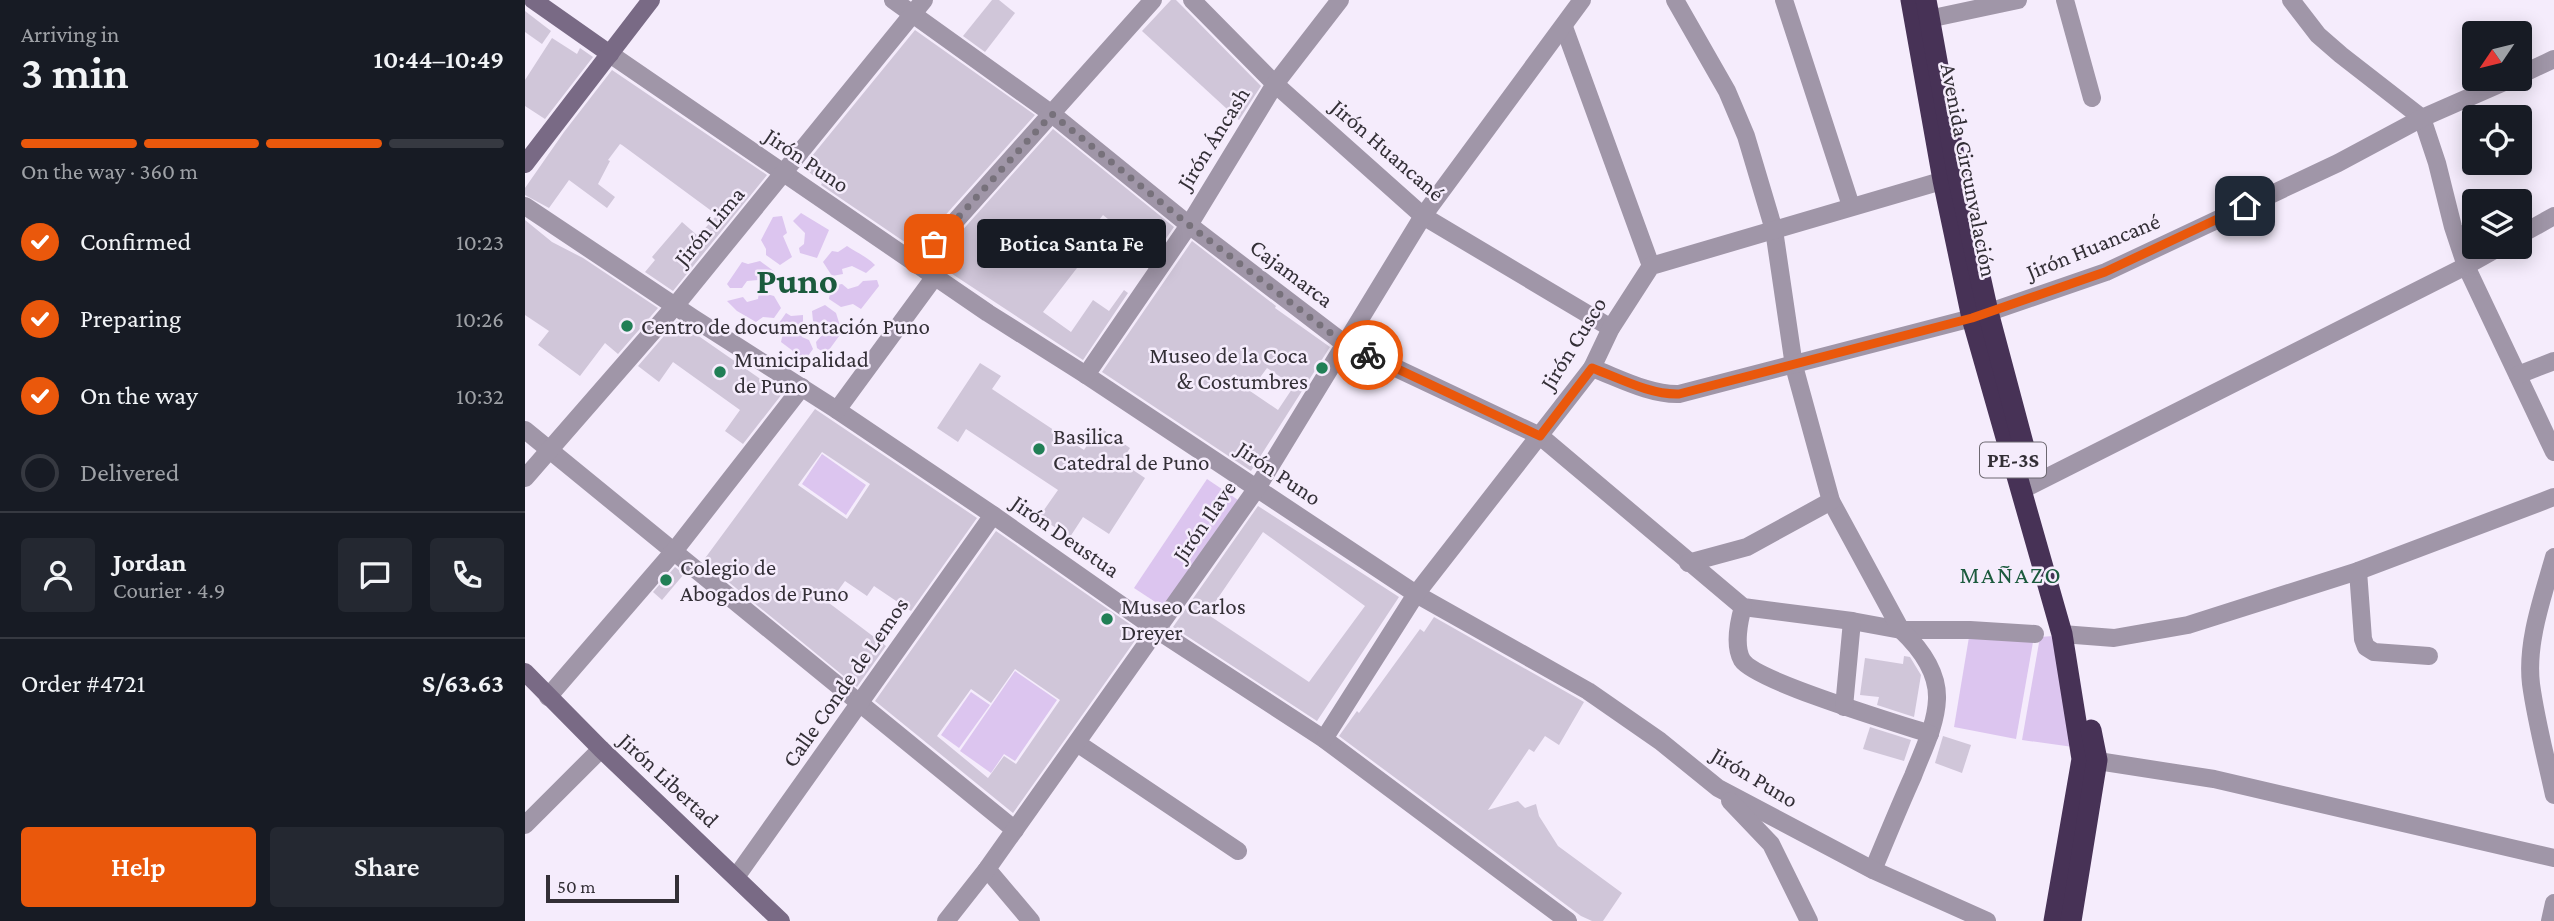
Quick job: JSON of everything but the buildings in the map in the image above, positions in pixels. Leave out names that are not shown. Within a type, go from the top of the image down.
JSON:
[{"type":"highway","name":"Avenida Circunvalación","points":[[1911,0],[1923,13],[1951,178],[1980,315],[2068,634],[2089,760],[2071,921]]},
{"type":"highway","name":"Avenida Circunvalación","points":[[2054,921],[2089,760]]},
{"type":"street","name":"Jirón Puno","points":[[533,0],[988,313],[1416,593],[1588,691],[1660,741],[1718,788],[1873,870],[1987,921]]},
{"type":"street","points":[[525,164],[651,0]]},
{"type":"street","name":"Cajamarca","points":[[893,0],[918,6],[1189,225],[1345,344],[1540,436],[1743,607]]},
{"type":"street","points":[[918,263],[1153,0]]},
{"type":"street","name":"Jirón Huancané","points":[[1192,0],[1275,84],[1423,216],[1611,328]]},
{"type":"street","name":"Jirón Áncash","points":[[1086,375],[1189,225],[1275,84],[1340,0]]},
{"type":"street","name":"Jirón Ilave","points":[[946,921],[987,869],[1257,488],[1423,216],[1582,0]]},
{"type":"street","points":[[1675,0],[1727,91],[1747,136],[1774,230],[1794,366],[1831,501],[1901,630],[1917,645],[1934,678],[1937,699],[1930,734],[1873,870]]},
{"type":"street","points":[[1784,0],[1851,206]]},
{"type":"street","points":[[1923,13],[2018,0]]},
{"type":"street","points":[[2066,0],[2092,98]]},
{"type":"street","points":[[2291,0],[2318,34],[2341,55],[2422,118],[2437,163],[2452,227],[2466,266],[2554,452]]},
{"type":"street","name":"Jirón Lima","points":[[525,478],[675,306],[918,6]]},
{"type":"street","points":[[1564,27],[1651,266],[1951,178]]},
{"type":"street","points":[[2532,70],[2554,60]]},
{"type":"street","name":"Jirón Huancané","points":[[1592,368],[1667,395],[1679,394],[1794,366],[1980,315],[2105,272],[2338,163],[2422,118],[2484,91]]},
{"type":"street","name":"Jirón Deustua","points":[[525,206],[878,437],[1157,630],[1324,739],[1568,921]]},
{"type":"street","points":[[2532,228],[2554,216]]},
{"type":"street","points":[[2027,487],[2479,259]]},
{"type":"street","name":"Jirón Cusco","points":[[1324,739],[1416,593],[1592,368],[1611,328],[1651,266]]},
{"type":"street","points":[[837,410],[936,275]]},
{"type":"street","points":[[2518,375],[2554,361]]},
{"type":"street","points":[[548,697],[675,550],[802,387]]},
{"type":"street","points":[[525,430],[1015,830]]},
{"type":"street","points":[[2068,634],[2113,638],[2188,625],[2358,571],[2554,497]]},
{"type":"street","points":[[1688,562],[1747,547],[1831,501]]},
{"type":"street","name":"Calle Conde de Lemos","points":[[736,877],[993,514]]},
{"type":"street","points":[[2554,557],[2532,650],[2531,682],[2554,794]]},
{"type":"street","points":[[2358,571],[2363,639],[2366,647],[2374,652],[2429,656]]},
{"type":"street","points":[[1930,734],[1844,707],[1753,670],[1741,658],[1738,648],[1743,607],[1901,630],[2035,634]]},
{"type":"street","points":[[1844,707],[1852,621]]},
{"type":"street","name":"Jirón Libertad","points":[[525,672],[601,749],[736,877],[776,920]]},
{"type":"street","points":[[1077,743],[1238,851]]},
{"type":"street","points":[[525,825],[601,749]]},
{"type":"street","points":[[2089,760],[2214,779],[2554,858]]},
{"type":"street","points":[[1718,788],[1771,844],[1808,921]]},
{"type":"street","points":[[987,869],[1031,921]]},
{"type":"street","points":[[2550,921],[2554,903]]},
{"type":"shaded area","points":[[801,213],[829,230],[817,258],[800,253],[799,248],[804,244],[805,233],[793,221]]},
{"type":"shaded area","points":[[782,216],[787,233],[783,236],[792,257],[780,265],[766,255],[761,240],[773,217]]},
{"type":"shaded area","points":[[847,246],[875,265],[866,273],[852,266],[842,269],[843,274],[832,276],[823,262],[832,251],[838,252]]},
{"type":"shaded area","points":[[760,261],[775,272],[773,283],[763,286],[758,280],[747,281],[742,288],[730,288],[727,284],[742,262],[748,264]]},
{"type":"shaded area","points":[[877,280],[879,286],[861,309],[853,304],[841,307],[829,299],[831,286],[842,284],[848,289],[863,281]]},
{"type":"shaded area","points":[[759,292],[774,296],[781,308],[774,318],[763,317],[756,322],[737,311],[727,301],[743,297],[747,302],[758,299]]},
{"type":"shaded area","points":[[825,305],[836,313],[842,332],[826,354],[817,348],[816,342],[822,335],[820,325],[813,321],[812,311]]},
{"type":"shaded area","points":[[786,313],[791,316],[803,315],[799,330],[802,337],[809,340],[813,349],[805,360],[781,342],[784,329],[779,323]]},
{"type":"shaded area","points":[[822,454],[866,485],[846,515],[802,484]]},
{"type":"shaded area","points":[[1207,479],[1238,500],[1166,609],[1134,588]]},
{"type":"shaded area","points":[[1970,631],[2033,642],[2016,739],[1954,727]]},
{"type":"shaded area","points":[[2053,636],[2073,747],[2022,740],[2040,637]]},
{"type":"shaded area","points":[[1015,671],[1057,700],[1015,761],[1004,754],[991,773],[960,751]]},
{"type":"shaded area","points":[[971,692],[990,705],[959,748],[941,735]]},
{"type":"way so far","points":[[934,244],[1052,114],[1189,225],[1345,344],[1368,355]]},
{"type":"place","name":"Botica Santa Fe","points":[[934,244]]},
{"type":"place","name":"Centro de documentación Puno","points":[[627,326]]},
{"type":"place","name":"Museo de la Coca & Costumbres","points":[[1322,368]]},
{"type":"place","name":"Municipalidad de Puno","points":[[720,372]]},
{"type":"place","name":"Basilica Catedral de Puno","points":[[1039,449]]},
{"type":"place","name":"Colegio de Abogados de Puno","points":[[666,580]]},
{"type":"place","name":"Museo Carlos Dreyer","points":[[1107,619]]},
{"type":"district","name":"Puno","points":[[797,280]]},
{"type":"district","name":"MAÑAZO","points":[[2011,574]]},
{"type":"route","points":[[1368,355],[1540,436],[1592,368],[1667,395],[1794,366],[1972,318],[2105,272],[2245,206]]}]
